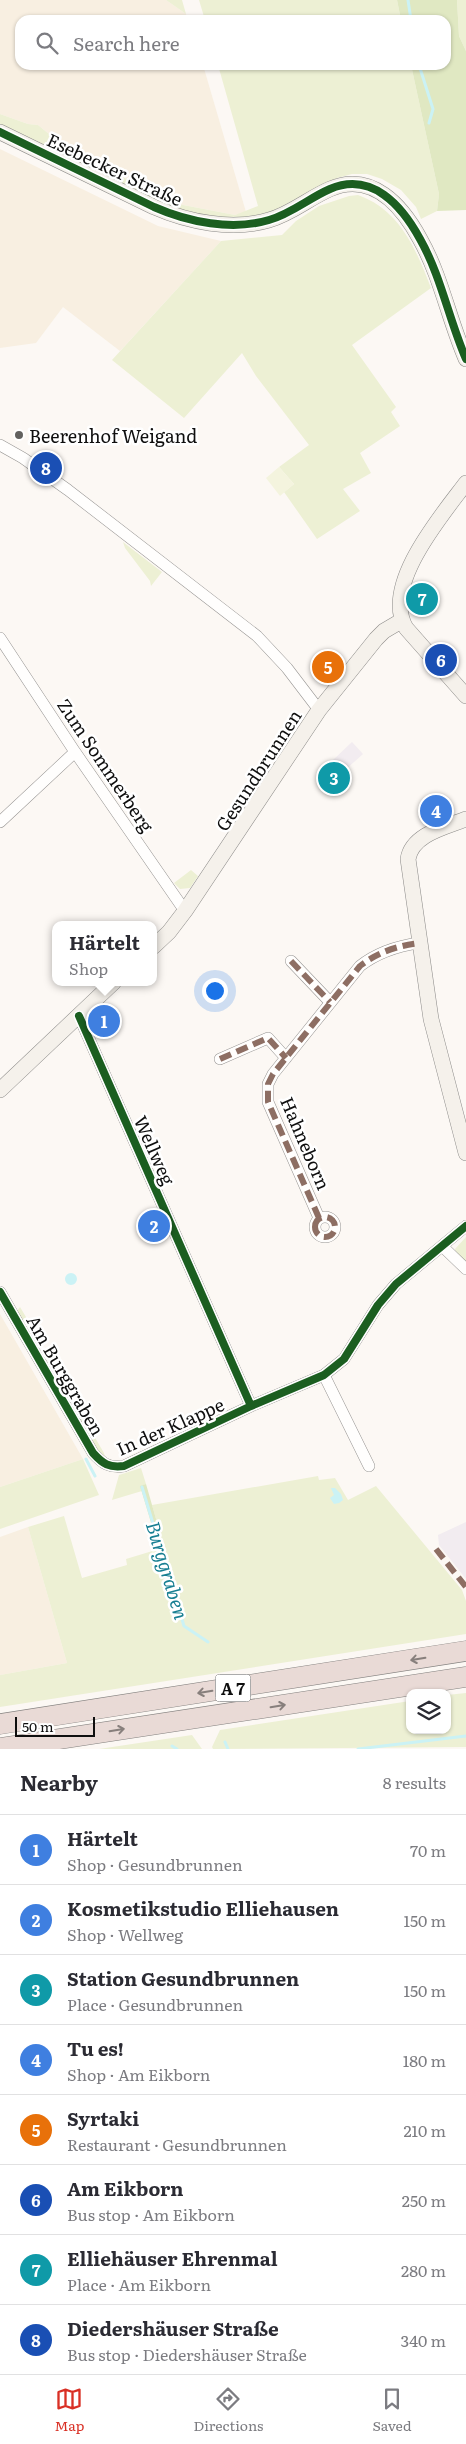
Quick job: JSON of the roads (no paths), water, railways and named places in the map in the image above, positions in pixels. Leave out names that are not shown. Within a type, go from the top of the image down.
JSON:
[{"type":"highway","name":"A 7","points":[[0,1724],[466,1651]]},
{"type":"highway","name":"A 7","points":[[0,1748],[466,1677]]},
{"type":"street","name":"Esebecker Straße","points":[[0,132],[154,207],[174,215],[201,221],[230,224],[256,223],[279,216],[336,187],[360,185],[378,191],[397,206],[421,240],[431,261],[466,359]]},
{"type":"street","points":[[0,445],[24,458],[61,485],[257,636],[287,668],[320,710]]},
{"type":"street","points":[[466,483],[411,561],[401,596],[401,621],[466,696]]},
{"type":"street","name":"Gesundbrunnen","points":[[157,943],[169,932],[185,911],[320,710],[379,636],[401,621]]},
{"type":"street","name":"Zum Sommerberg","points":[[0,638],[75,752],[185,911]]},
{"type":"street","points":[[0,822],[75,752]]},
{"type":"street","points":[[466,819],[420,838],[409,853],[408,863],[433,1027],[466,1153]]},
{"type":"street","name":"Hahneborn","points":[[319,1218],[268,1102],[267,1090],[270,1078],[354,972],[372,957],[397,946],[419,943]]},
{"type":"street","points":[[291,961],[330,1002]]},
{"type":"street","points":[[0,1090],[110,986]]},
{"type":"street","name":"Wellweg","points":[[79,1016],[251,1406]]},
{"type":"street","points":[[220,1059],[268,1038],[286,1058]]},
{"type":"street","name":"In der Klappe","points":[[112,1467],[136,1461],[251,1406],[324,1375],[344,1359],[378,1305],[396,1284],[466,1226]]},
{"type":"street","points":[[442,1246],[466,1269]]},
{"type":"street","name":"Am Burggraben","points":[[0,1292],[93,1453],[101,1462],[112,1467]]},
{"type":"street","points":[[324,1375],[369,1466]]},
{"type":"water","points":[[71,1273],[77,1279],[71,1285],[65,1279]]},
{"type":"water","points":[[331,1488],[335,1488],[341,1494],[343,1500],[339,1503],[334,1504],[330,1498],[334,1495]]},
{"type":"waterway","points":[[408,0],[410,15]]},
{"type":"waterway","points":[[421,70],[433,109],[429,123]]},
{"type":"waterway","name":"Burggraben","points":[[86,1459],[95,1476]]},
{"type":"waterway","name":"Burggraben","points":[[142,1487],[184,1626],[208,1642]]},
{"type":"waterway","points":[[358,1749],[466,1736]]},
{"type":"waterway","name":"Burggraben","points":[[225,1742],[228,1749]]},
{"type":"waterway","points":[[172,1746],[177,1749]]},
{"type":"place","name":"Beerenhof Weigand","points":[[19,435]]},
{"type":"place","name":"Diedershäuser Straße","points":[[46,468]]},
{"type":"place","name":"Elliehäuser Ehrenmal","points":[[422,599]]},
{"type":"place","name":"Am Eikborn","points":[[441,660]]},
{"type":"place","name":"Syrtaki","points":[[328,667]]},
{"type":"place","name":"Station Gesundbrunnen","points":[[334,778]]},
{"type":"place","name":"Tu es!","points":[[436,811]]},
{"type":"place","name":"Härtelt","points":[[104,1021]]},
{"type":"place","name":"Kosmetikstudio Elliehausen","points":[[154,1226]]}]
